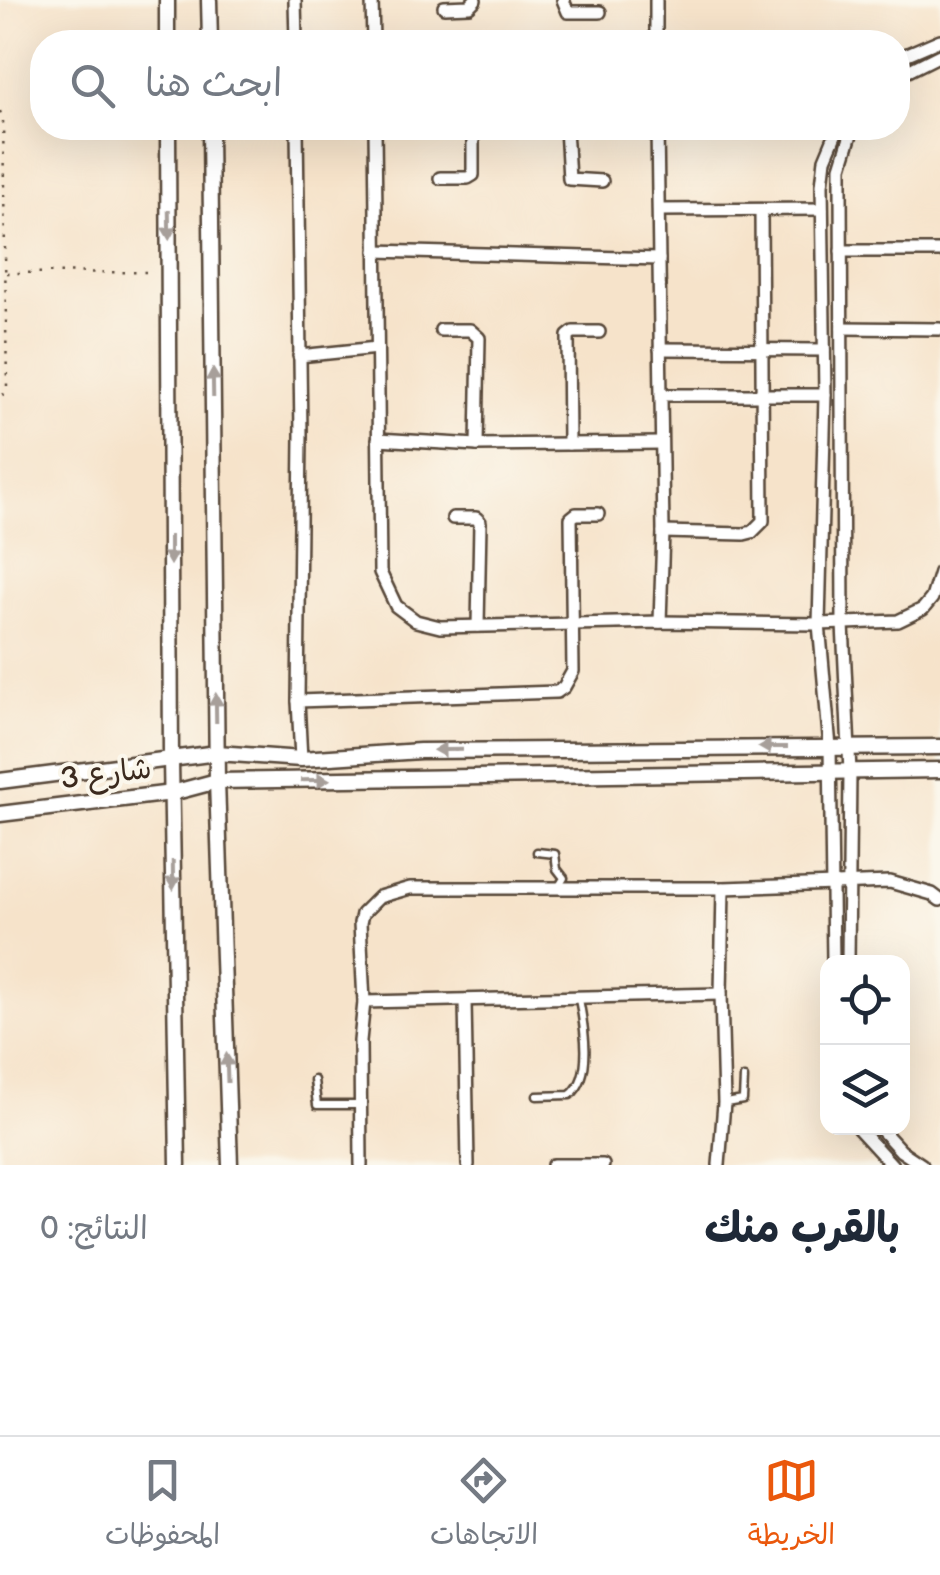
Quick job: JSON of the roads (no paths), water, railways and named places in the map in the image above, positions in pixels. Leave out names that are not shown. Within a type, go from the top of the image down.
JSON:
[{"type":"street","points":[[166,0],[167,30]]},
{"type":"street","points":[[209,0],[210,30]]},
{"type":"street","points":[[295,0],[296,30]]},
{"type":"street","points":[[372,0],[373,30]]},
{"type":"street","points":[[444,7],[469,6],[475,0]]},
{"type":"street","points":[[563,0],[568,12],[600,12]]},
{"type":"street","points":[[656,0],[656,30]]},
{"type":"street","points":[[910,53],[940,40]]},
{"type":"street","points":[[910,70],[940,55]]},
{"type":"street","points":[[168,140],[171,760],[178,1165]]},
{"type":"street","points":[[210,140],[217,781],[230,1165]]},
{"type":"street","points":[[297,140],[298,701],[302,760]]},
{"type":"street","points":[[375,140],[380,572],[389,596],[405,614],[428,625],[478,626],[898,622],[911,617],[932,598],[940,572]]},
{"type":"street","points":[[440,178],[472,176],[473,140]]},
{"type":"street","points":[[567,140],[569,180],[602,181]]},
{"type":"street","points":[[657,140],[660,622]]},
{"type":"street","points":[[832,955],[830,747],[819,624],[825,396],[822,210],[825,159],[833,140]]},
{"type":"street","points":[[848,955],[850,750],[842,624],[841,167],[849,140]]},
{"type":"street","points":[[659,210],[822,210]]},
{"type":"street","points":[[662,532],[736,534],[758,527],[765,513],[761,211]]},
{"type":"street","points":[[376,251],[659,259]]},
{"type":"street","points":[[841,251],[940,251]]},
{"type":"street","points":[[842,328],[940,328]]},
{"type":"street","points":[[441,330],[470,330],[479,338],[477,445]]},
{"type":"street","points":[[568,444],[568,336],[573,332],[599,332]]},
{"type":"street","points":[[300,356],[377,348]]},
{"type":"street","points":[[660,349],[824,350]]},
{"type":"street","points":[[661,395],[825,396]]},
{"type":"street","points":[[378,439],[477,445],[661,443]]},
{"type":"street","points":[[298,701],[548,695],[564,687],[572,671],[574,624],[571,518],[576,514],[598,514]]},
{"type":"street","points":[[454,518],[474,518],[480,522],[478,626]]},
{"type":"street","name":"شارع 3","points":[[0,781],[217,753],[302,760],[420,750],[940,747]]},
{"type":"street","name":"شارع 3","points":[[0,814],[172,793],[217,781],[940,770]]},
{"type":"street","points":[[360,1165],[364,1002],[360,922],[362,914],[378,897],[410,888],[724,888],[848,882],[906,884],[940,900]]},
{"type":"street","points":[[720,1165],[724,1103],[724,888]]},
{"type":"street","points":[[364,1002],[721,994]]},
{"type":"street","points":[[466,1001],[468,1165]]},
{"type":"street","points":[[864,1135],[892,1165]]},
{"type":"street","points":[[887,1135],[922,1165]]},
{"type":"street","points":[[553,1165],[603,1165]]},
{"type":"lane","points":[[537,852],[555,854],[557,869],[564,878],[560,886]]},
{"type":"lane","points":[[536,1096],[570,1095],[578,1088],[584,1064],[579,999]]},
{"type":"lane","points":[[724,1103],[743,1100],[744,1078]]},
{"type":"lane","points":[[314,1080],[318,1105],[360,1105]]}]
